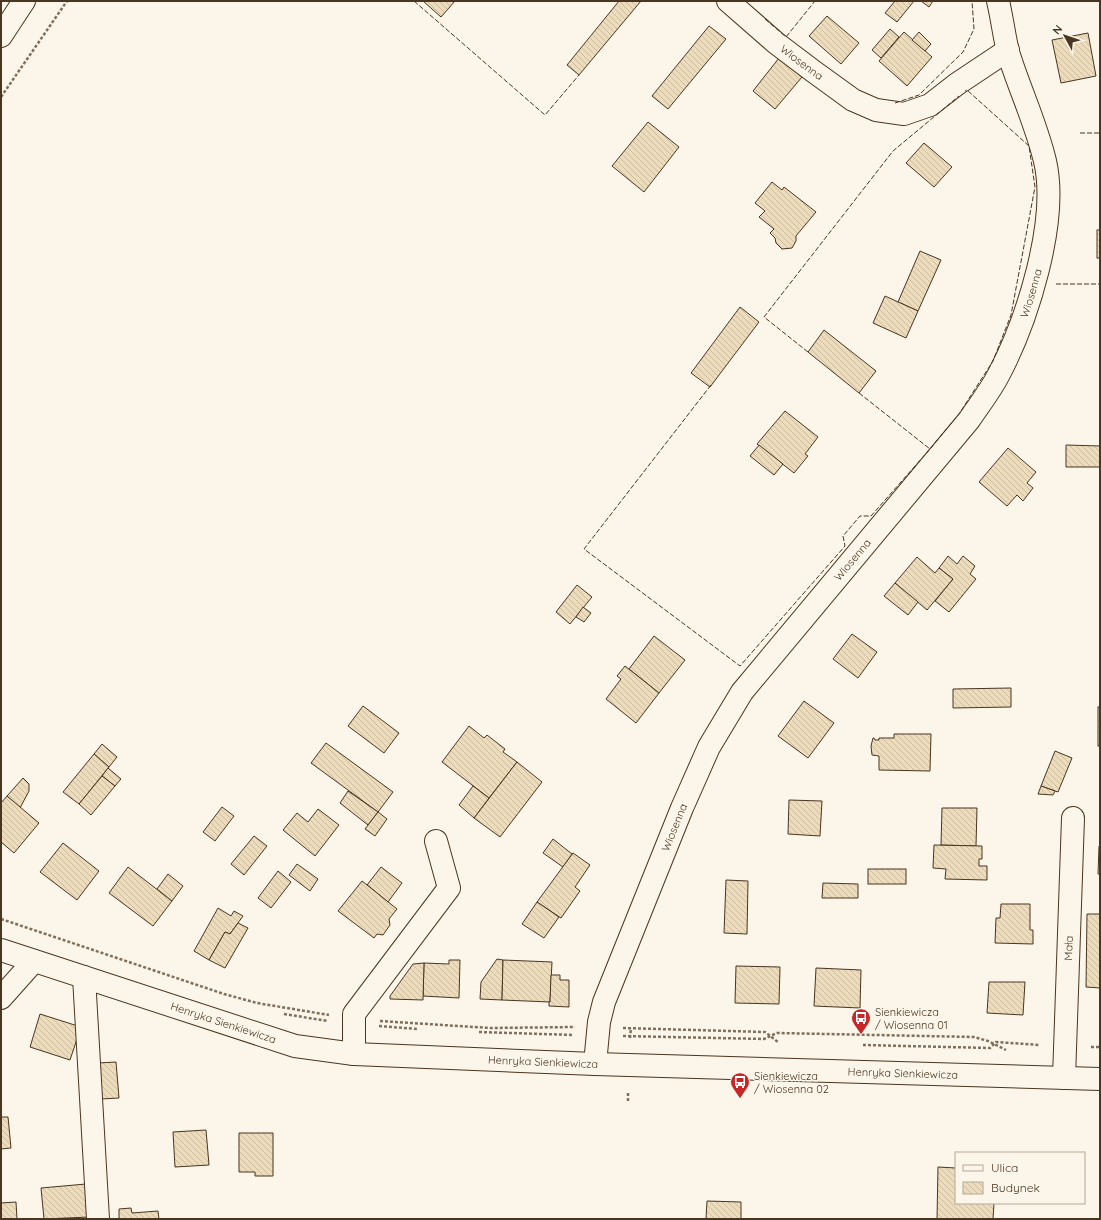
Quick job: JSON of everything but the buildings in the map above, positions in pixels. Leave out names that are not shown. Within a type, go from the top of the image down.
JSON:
[{"type":"street","points":[[1,36],[24,1]]},
{"type":"street","name":"Wiosenna","points":[[728,1],[776,43],[824,79],[853,100],[876,110],[904,114],[930,105],[956,84],[1008,50]]},
{"type":"street","name":"Wiosenna","points":[[595,1064],[599,1022],[604,1002],[682,808],[706,754],[742,692],[969,420],[999,375],[1020,328],[1036,275],[1045,235],[1048,197],[1046,162],[1036,128],[1028,110],[1008,50],[998,1]]},
{"type":"street","name":"Mała","points":[[1064,1078],[1073,818]]},
{"type":"street","points":[[354,1054],[354,1014],[449,888],[436,841]]},
{"type":"street","name":"Henryka Sienkiewicza","points":[[1,950],[295,1046],[354,1054],[595,1064],[1100,1079]]},
{"type":"street","points":[[1,998],[34,961]]},
{"type":"street","points":[[84,977],[98,1219]]},
{"type":"path","points":[[1,97],[67,1]]},
{"type":"path","points":[[1,919],[161,973],[250,1001],[353,1022],[490,1028],[578,1027],[586,1021],[612,1022],[615,1028],[765,1032],[777,1042],[785,1042]]},
{"type":"path","points":[[283,1014],[420,1030]]},
{"type":"path","points":[[474,1032],[575,1035]]},
{"type":"path","points":[[618,1036],[764,1039],[777,1033],[974,1037],[988,1041],[1006,1050]]},
{"type":"path","points":[[856,1044],[990,1048],[996,1042],[1100,1047]]},
{"type":"fence","points":[[414,1],[545,115],[579,75]]},
{"type":"fence","points":[[765,19],[786,37],[815,1]]},
{"type":"fence","points":[[895,103],[919,95],[963,52],[974,29],[972,1]]},
{"type":"fence","points":[[859,393],[930,449],[959,414],[993,361],[1011,315],[1035,187],[1029,146],[967,90],[965,91]]},
{"type":"fence","points":[[808,352],[764,317],[893,151],[959,96]]},
{"type":"fence","points":[[1080,133],[1100,133]]},
{"type":"fence","points":[[1056,284],[1100,284]]},
{"type":"fence","points":[[711,385],[584,549],[740,666],[845,546],[843,536],[860,516],[871,516],[930,449]]},
{"type":"place","name":"Sienkiewicza / Wiosenna 01","points":[[861,1035]]},
{"type":"place","name":"Sienkiewicza / Wiosenna 02","points":[[740,1099]]}]
